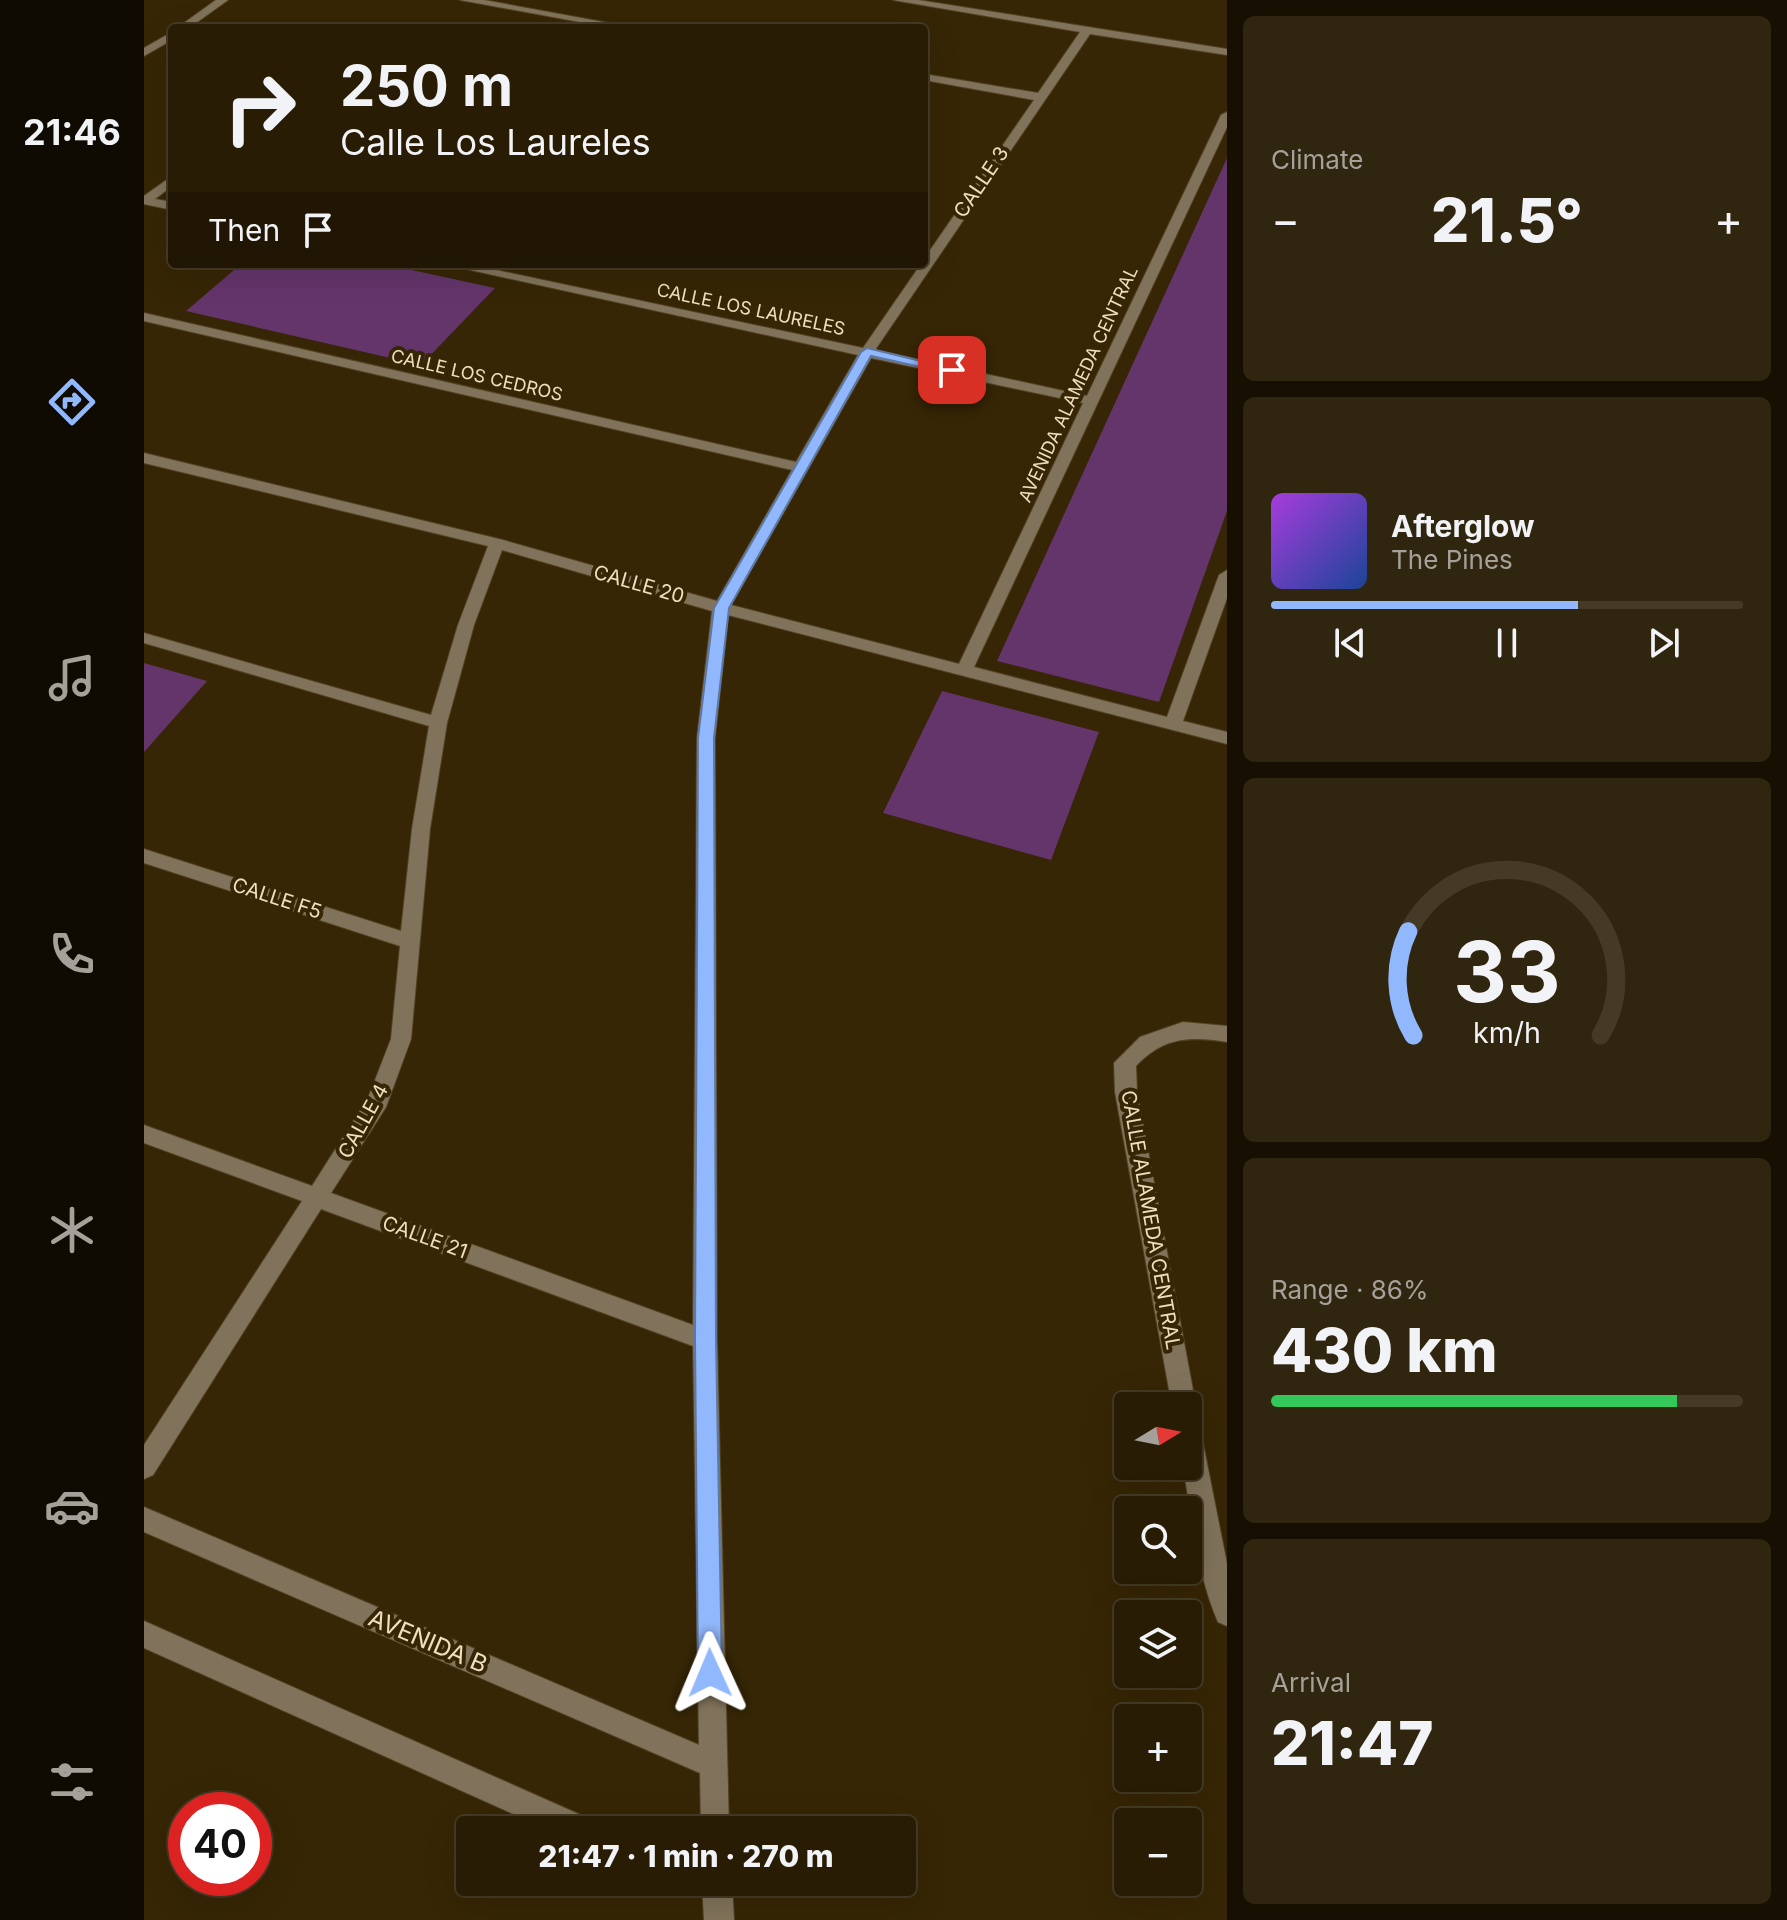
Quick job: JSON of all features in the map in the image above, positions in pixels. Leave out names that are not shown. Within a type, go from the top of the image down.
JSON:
[{"type":"street","points":[[188,24],[223,0]]},
{"type":"street","points":[[465,0],[607,24]]},
{"type":"street","points":[[898,0],[1227,52]]},
{"type":"street","name":"CALLE 3","points":[[928,262],[1087,30]]},
{"type":"street","points":[[144,53],[168,38]]},
{"type":"street","points":[[928,78],[1039,97]]},
{"type":"street","name":"AVENIDA ALAMEDA CENTRAL","points":[[964,670],[1227,115]]},
{"type":"street","points":[[145,200],[168,183]]},
{"type":"street","points":[[145,200],[168,205]]},
{"type":"street","name":"CALLE LOS LAURELES","points":[[469,268],[1092,401]]},
{"type":"street","name":"CALLE 3","points":[[714,1816],[705,1340],[706,738],[721,608],[867,352],[924,268]]},
{"type":"street","name":"CALLE LOS CEDROS","points":[[144,317],[801,468]]},
{"type":"street","name":"CALLE 20","points":[[144,458],[497,543],[721,608],[1227,738]]},
{"type":"street","name":"CALLE 4","points":[[144,1467],[319,1198],[378,1101],[401,1039],[409,941],[438,723],[466,625],[497,543]]},
{"type":"street","points":[[1173,725],[1227,575]]},
{"type":"street","points":[[144,638],[438,723]]},
{"type":"street","name":"CALLE F5","points":[[144,856],[409,941]]},
{"type":"street","name":"CALLE ALAMEDA CENTRAL","points":[[1181,1392],[1126,1092],[1125,1063],[1145,1040],[1171,1031],[1227,1034]]},
{"type":"street","name":"CALLE 21","points":[[144,1134],[705,1340]]},
{"type":"street","points":[[1198,1480],[1212,1557],[1227,1613]]},
{"type":"street","name":"AVENIDA B","points":[[144,1519],[711,1764]]},
{"type":"street","points":[[144,1634],[551,1816]]},
{"type":"shaded area","points":[[1227,158],[1227,511],[1159,702],[997,661]]},
{"type":"shaded area","points":[[236,268],[402,268],[495,288],[421,365],[186,311]]},
{"type":"shaded area","points":[[144,663],[207,681],[144,752]]},
{"type":"shaded area","points":[[942,691],[1099,732],[1051,860],[883,813]]},
{"type":"route","points":[[710,1673],[705,1340],[706,738],[721,608],[867,352],[952,370]]}]
